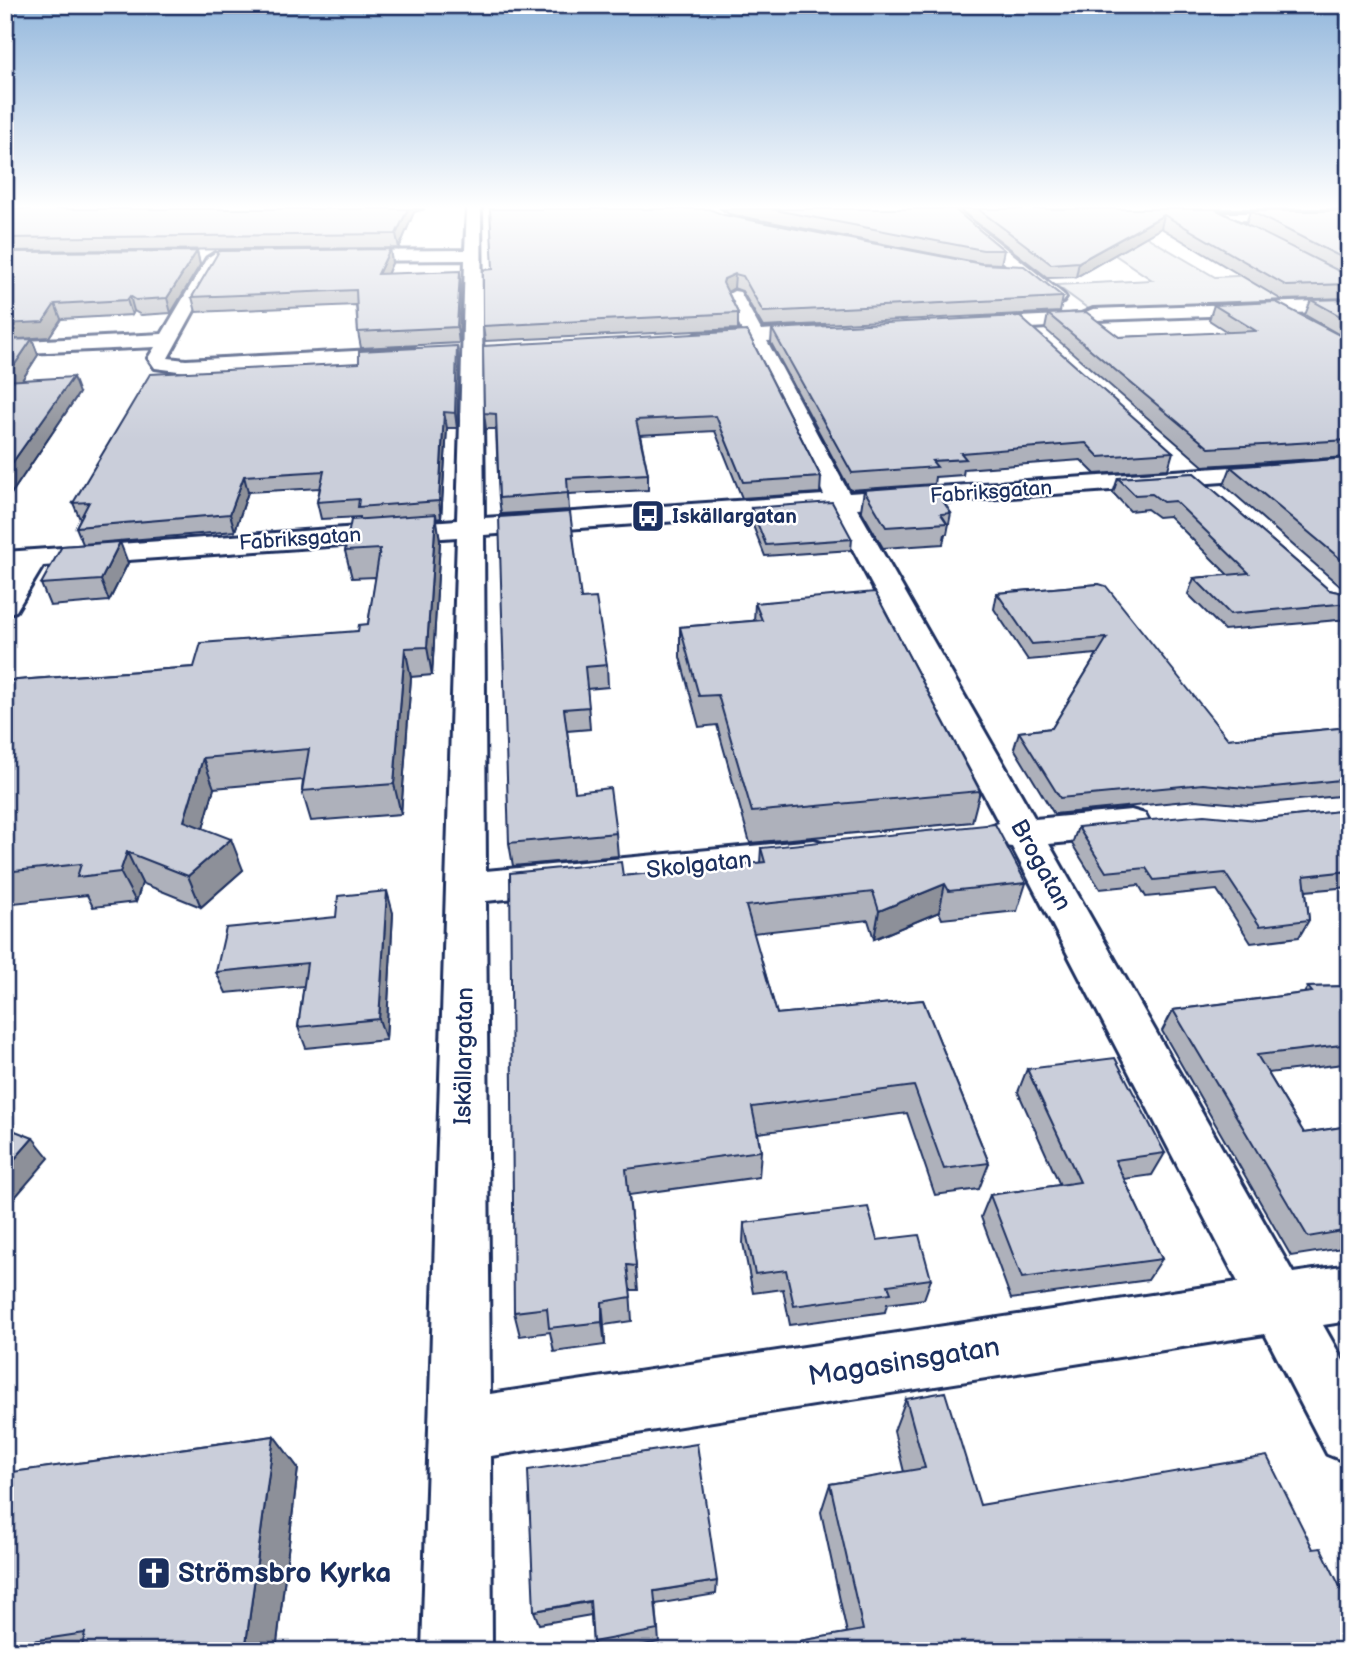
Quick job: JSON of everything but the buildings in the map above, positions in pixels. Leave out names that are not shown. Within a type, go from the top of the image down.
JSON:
[{"type":"street","points":[[198,286],[158,358],[162,364],[432,353]]},
{"type":"street","name":"Iskällargatan","points":[[457,1651],[474,286]]},
{"type":"street","points":[[1043,286],[1084,319]]},
{"type":"street","name":"Brogatan","points":[[734,296],[841,503],[1024,833],[1349,1432]]},
{"type":"street","points":[[955,326],[1084,319],[1093,315],[1349,305]]},
{"type":"street","points":[[1276,309],[1307,327]]},
{"type":"street","points":[[1022,323],[1042,341]]},
{"type":"street","points":[[673,340],[847,331]]},
{"type":"street","points":[[5,348],[168,340]]},
{"type":"street","name":"Fabriksgatan","points":[[19,559],[841,503],[1184,467],[1349,466]]},
{"type":"street","points":[[1184,467],[1224,502]]},
{"type":"street","points":[[5,604],[19,559]]},
{"type":"street","points":[[970,838],[1170,819]]},
{"type":"street","name":"Skolgatan","points":[[467,888],[847,850]]},
{"type":"street","name":"Magasinsgatan","points":[[458,1430],[1349,1293]]},
{"type":"shaded area","points":[[1058,286],[1329,286],[1349,297],[1090,310]]},
{"type":"place","name":"Iskällargatan","points":[[648,516]]},
{"type":"place","name":"Strömsbro Kyrka","points":[[154,1573]]}]
